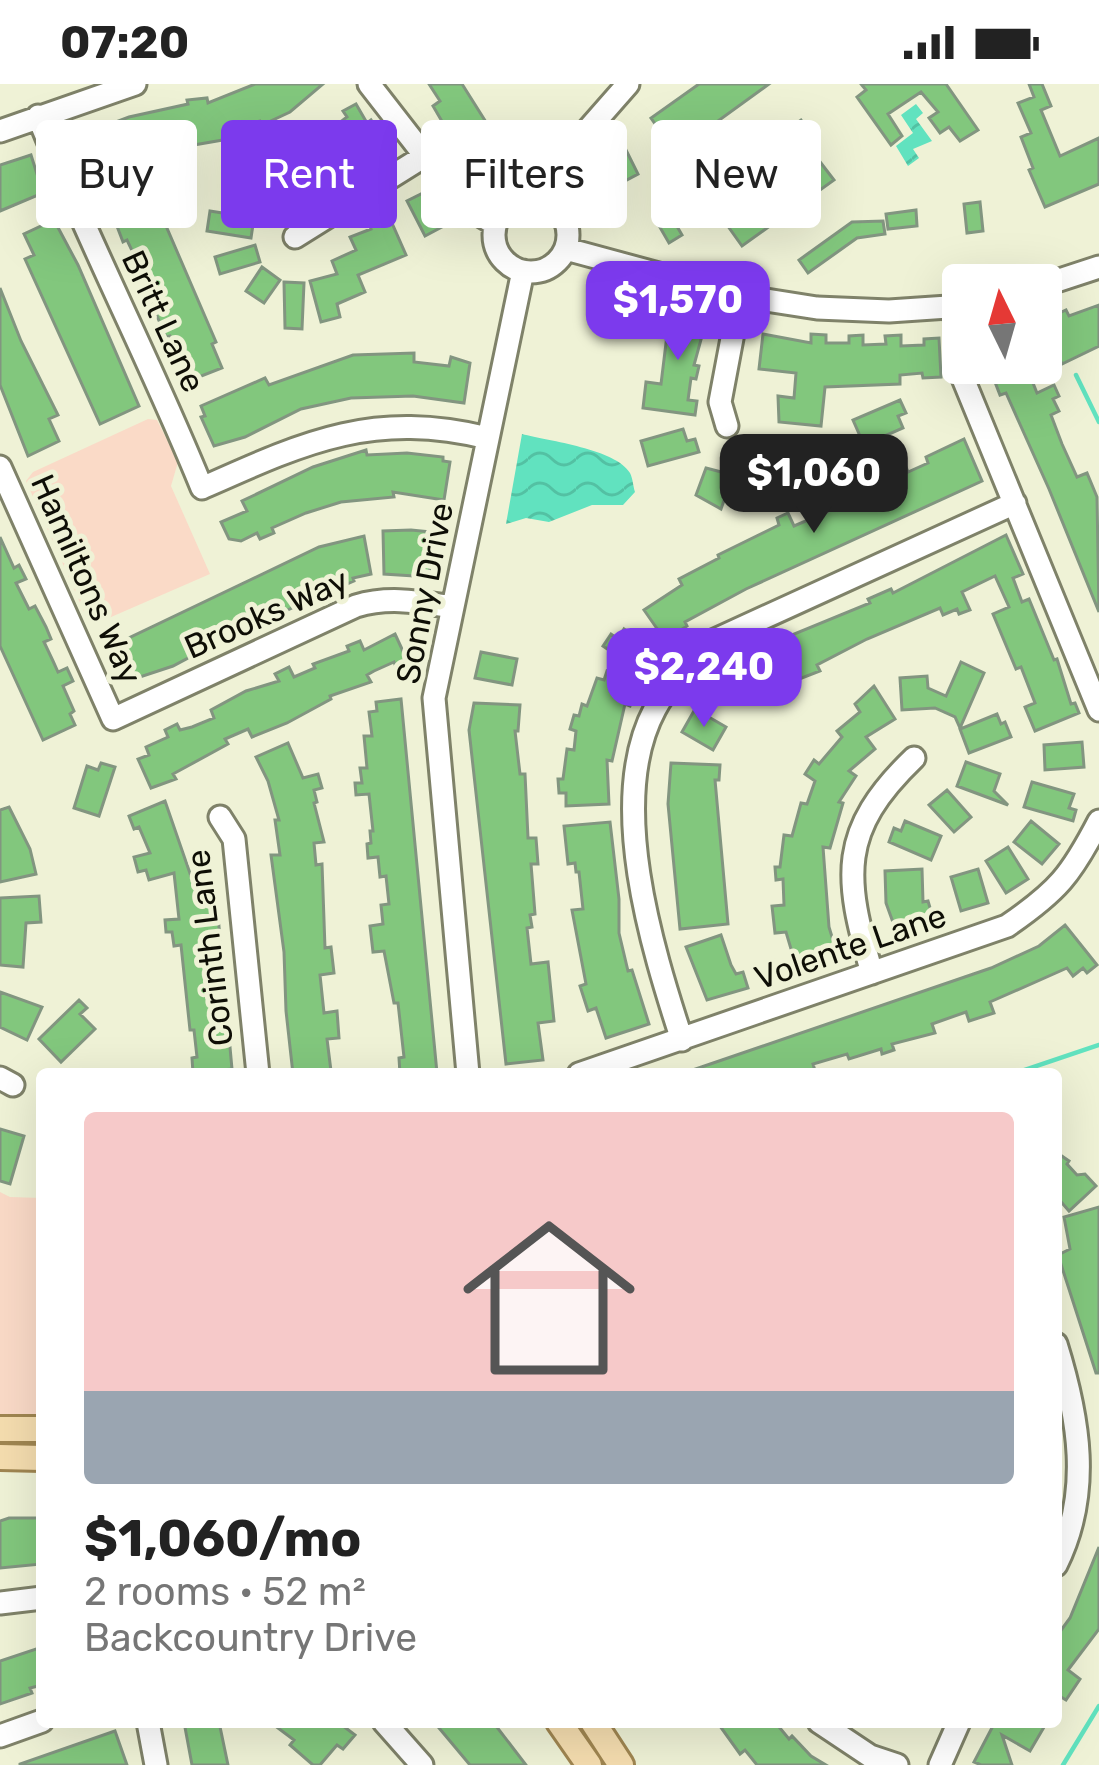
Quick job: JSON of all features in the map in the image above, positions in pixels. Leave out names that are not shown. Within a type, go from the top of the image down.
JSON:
[{"type":"main road","points":[[0,1429],[36,1429]]},
{"type":"main road","points":[[0,1457],[36,1458]]},
{"type":"main road","points":[[563,1728],[589,1765]]},
{"type":"main road","points":[[597,1728],[621,1765]]},
{"type":"street","points":[[0,131],[135,84]]},
{"type":"street","points":[[369,84],[421,154]]},
{"type":"street","points":[[596,120],[628,84]]},
{"type":"street","name":"Britt Lane","points":[[38,116],[71,200],[202,488],[334,434],[403,427],[488,438]]},
{"type":"street","points":[[295,237],[421,158]]},
{"type":"street","points":[[495,228],[496,249],[503,260],[523,271],[550,268],[566,249],[566,228]]},
{"type":"street","points":[[566,249],[740,296],[817,308],[942,308]]},
{"type":"street","points":[[1062,279],[1099,267]]},
{"type":"street","name":"Sonny Drive","points":[[467,1068],[435,733],[436,676],[523,271]]},
{"type":"street","points":[[727,426],[720,402],[740,296]]},
{"type":"street","points":[[965,384],[1099,710]]},
{"type":"street","name":"Hamiltons Way","points":[[0,467],[113,719]]},
{"type":"street","points":[[682,1040],[649,940],[634,798],[639,749],[655,708],[677,677],[716,640],[1015,503]]},
{"type":"street","name":"Brooks Way","points":[[113,719],[356,606],[404,600],[453,607]]},
{"type":"street","points":[[872,973],[858,924],[852,859],[862,822],[882,788],[914,758]]},
{"type":"street","name":"Corinth Lane","points":[[220,817],[233,838],[257,1068]]},
{"type":"street","name":"Volente Lane","points":[[597,1068],[1007,926],[1050,897],[1096,834]]},
{"type":"street","points":[[1062,1364],[1072,1396],[1079,1464],[1070,1529],[1062,1549]]},
{"type":"street","points":[[0,1603],[36,1599]]},
{"type":"street","points":[[0,1736],[36,1723]]},
{"type":"street","points":[[149,1728],[156,1765]]},
{"type":"street","points":[[389,1728],[422,1765]]},
{"type":"street","points":[[828,1728],[870,1756],[897,1765]]},
{"type":"street","points":[[940,1765],[955,1728]]},
{"type":"shaded area","points":[[148,419],[157,420],[178,462],[171,486],[210,574],[95,624],[86,616],[26,481],[33,472]]},
{"type":"shaded area","points":[[0,1192],[36,1198],[36,1417],[0,1417]]},
{"type":"water","points":[[916,104],[923,113],[916,119],[932,141],[913,149],[919,158],[908,166],[896,146],[913,133],[901,115]]},
{"type":"water","points":[[522,434],[611,458],[630,473],[635,492],[623,505],[592,505],[549,522],[526,518],[506,524]]},
{"type":"building","points":[[255,84],[323,84],[273,120],[221,120],[221,140],[197,144],[197,120],[121,120],[188,104],[187,100],[207,98],[208,103]]},
{"type":"building","points":[[429,84],[462,84],[485,120],[441,120],[433,106],[440,101]]},
{"type":"building","points":[[699,84],[769,84],[719,120],[651,118]]},
{"type":"building","points":[[861,84],[946,84],[978,130],[960,141],[949,127],[940,133],[929,118],[938,112],[921,92],[888,114],[902,136],[891,145],[857,97],[866,90]]},
{"type":"building","points":[[1029,84],[1042,84],[1051,106],[1041,110],[1060,156],[1099,138],[1099,184],[1045,207],[1021,137],[1031,133],[1018,103],[1034,97]]},
{"type":"building","points":[[356,104],[365,120],[343,120],[347,117],[343,111]]},
{"type":"building","points":[[627,152],[638,174],[627,180]]},
{"type":"building","points":[[31,155],[36,196],[0,211],[0,165]]},
{"type":"building","points":[[821,163],[834,180],[821,189]]},
{"type":"building","points":[[421,194],[421,228],[440,228],[425,236],[407,201]]},
{"type":"building","points":[[980,202],[983,231],[967,233],[964,204]]},
{"type":"building","points":[[916,210],[917,226],[888,229],[886,214]]},
{"type":"building","points":[[210,211],[221,213],[221,228],[252,228],[251,238],[207,231]]},
{"type":"building","points":[[883,221],[885,234],[857,238],[808,273],[799,260],[852,222]]},
{"type":"building","points":[[37,228],[58,228],[139,406],[100,424],[25,259],[34,255],[24,234]]},
{"type":"building","points":[[118,228],[167,228],[216,342],[212,344],[222,368],[191,380],[170,336],[166,337],[127,240],[123,242]]},
{"type":"building","points":[[394,228],[406,255],[358,275],[365,292],[337,304],[340,317],[321,322],[310,281],[337,274],[332,261],[356,250],[350,237],[371,229]]},
{"type":"building","points":[[660,228],[678,228],[682,235],[669,243]]},
{"type":"building","points":[[729,228],[767,228],[742,246]]},
{"type":"building","points":[[255,245],[260,262],[220,274],[215,257]]},
{"type":"building","points":[[262,267],[280,280],[264,303],[246,291]]},
{"type":"building","points":[[284,282],[304,283],[302,329],[285,328]]},
{"type":"building","points":[[0,288],[58,415],[49,419],[59,441],[28,456],[0,385]]},
{"type":"building","points":[[1099,305],[1099,346],[1062,364],[1062,312],[1066,310],[1069,316]]},
{"type":"building","points":[[672,308],[708,314],[688,400],[697,401],[695,415],[643,408],[646,382],[661,384],[667,335],[661,334],[664,316],[671,317]]},
{"type":"building","points":[[763,334],[811,343],[811,334],[826,335],[826,343],[849,343],[849,336],[863,335],[863,345],[886,344],[885,336],[901,335],[901,346],[924,345],[924,339],[939,338],[941,377],[923,378],[922,373],[900,375],[900,384],[825,387],[821,426],[779,422],[778,396],[794,398],[796,373],[759,369]]},
{"type":"building","points":[[414,353],[414,362],[449,366],[451,357],[470,363],[464,403],[413,396],[351,398],[301,409],[245,437],[214,446],[201,417],[205,416],[201,406],[265,378],[269,385],[353,355]]},
{"type":"building","points":[[996,384],[1033,384],[1037,393],[1054,385],[1059,396],[1053,399],[1059,411],[1051,415],[1062,444],[1077,477],[1087,473],[1097,497],[1099,612],[1006,393],[1000,395]]},
{"type":"building","points":[[900,400],[906,413],[898,416],[903,428],[864,445],[853,420]]},
{"type":"building","points":[[683,429],[687,441],[695,439],[699,452],[648,466],[641,441]]},
{"type":"building","points":[[787,437],[817,453],[804,478],[772,461]]},
{"type":"building","points":[[964,439],[982,481],[746,589],[685,622],[687,626],[665,640],[644,610],[682,585],[679,579],[779,525],[777,518],[788,513],[794,526],[827,512],[833,499],[848,492],[851,500],[885,486],[893,480],[890,474],[928,463],[926,457]]},
{"type":"building","points":[[366,450],[367,455],[443,457],[450,462],[444,500],[393,492],[394,497],[341,502],[306,513],[272,528],[274,533],[260,539],[257,533],[241,541],[229,539],[221,522],[247,511],[242,501],[313,467]]},
{"type":"building","points":[[706,468],[733,475],[721,509],[696,495]]},
{"type":"building","points":[[383,531],[432,532],[429,577],[384,574]]},
{"type":"building","points":[[1006,535],[1023,574],[1013,578],[1022,602],[1029,599],[1057,659],[1071,704],[1075,703],[1079,713],[1035,731],[1025,707],[1035,703],[993,614],[1009,607],[995,576],[962,592],[970,610],[943,615],[940,608],[867,639],[817,665],[820,671],[794,681],[777,641],[870,603],[868,599],[891,589],[893,593]]},
{"type":"building","points":[[364,536],[371,574],[353,578],[173,666],[128,681],[112,646],[319,547]]},
{"type":"building","points":[[0,537],[14,568],[19,565],[26,579],[16,583],[29,609],[35,606],[46,627],[51,639],[44,642],[58,672],[67,668],[73,681],[63,686],[75,725],[43,740],[0,646]]},
{"type":"building","points":[[624,629],[659,653],[644,674],[603,646],[611,634],[618,639]]},
{"type":"building","points":[[395,634],[408,662],[374,671],[367,675],[371,682],[330,696],[287,723],[252,737],[248,729],[225,739],[228,744],[173,774],[176,779],[151,788],[138,759],[149,755],[146,747],[168,737],[165,730],[214,718],[211,710],[246,691],[279,681],[275,674],[289,667],[294,677],[315,668],[313,664],[349,651],[347,646],[360,641],[364,650]]},
{"type":"building","points":[[481,652],[517,659],[512,685],[475,678]]},
{"type":"building","points":[[753,655],[771,684],[748,698],[731,668]]},
{"type":"building","points":[[961,662],[984,673],[960,728],[955,717],[935,708],[902,710],[900,678],[927,676],[928,688],[946,696]]},
{"type":"building","points":[[607,671],[638,682],[630,706],[625,704],[612,761],[607,760],[609,804],[566,806],[566,793],[559,793],[558,779],[563,779],[567,749],[574,750],[576,731],[570,729],[574,715],[579,716],[582,704],[587,706],[597,678],[604,680]]},
{"type":"building","points":[[874,686],[895,719],[866,737],[875,749],[849,771],[856,776],[839,802],[843,803],[830,848],[823,847],[829,927],[839,960],[792,974],[788,961],[794,959],[786,932],[775,933],[772,906],[784,905],[783,879],[776,880],[775,867],[780,867],[784,835],[792,836],[801,803],[807,804],[815,781],[805,774],[842,737],[837,731],[860,712],[855,704]]},
{"type":"building","points":[[401,699],[437,1068],[400,1068],[399,1058],[404,1057],[398,1003],[394,1003],[384,951],[373,952],[370,926],[383,924],[381,905],[389,904],[378,857],[368,858],[373,831],[369,794],[356,795],[355,783],[362,783],[360,768],[367,768],[364,736],[372,736],[369,712],[377,711],[376,702]]},
{"type":"building","points":[[474,703],[520,705],[515,731],[520,774],[525,774],[528,838],[536,838],[538,864],[531,864],[535,914],[530,915],[532,927],[527,928],[531,964],[548,962],[554,1021],[538,1023],[543,1060],[506,1064],[469,730]]},
{"type":"building","points":[[695,709],[726,727],[713,750],[682,732]]},
{"type":"building","points":[[997,714],[1011,737],[969,753],[960,729]]},
{"type":"building","points":[[1082,742],[1084,767],[1045,770],[1044,745]]},
{"type":"building","points":[[288,743],[303,778],[318,774],[322,788],[314,790],[314,803],[324,842],[314,843],[316,865],[322,864],[325,948],[331,947],[334,973],[320,975],[324,1013],[337,1011],[339,1038],[327,1039],[331,1068],[292,1068],[271,855],[280,855],[275,820],[279,820],[256,757]]},
{"type":"building","points":[[966,762],[1000,774],[994,791],[1008,805],[957,786]]},
{"type":"building","points":[[101,763],[115,767],[99,816],[74,808],[87,766],[98,770]]},
{"type":"building","points":[[671,763],[720,765],[719,780],[715,780],[728,924],[680,929],[668,804]]},
{"type":"building","points":[[1032,782],[1074,794],[1069,808],[1076,810],[1073,821],[1024,807]]},
{"type":"building","points":[[947,790],[971,817],[954,832],[929,805]]},
{"type":"building","points":[[165,801],[194,885],[215,883],[232,1068],[193,1068],[192,1058],[197,1057],[181,945],[174,946],[172,932],[166,932],[165,920],[179,919],[174,873],[149,880],[146,870],[138,872],[134,857],[150,853],[129,816]]},
{"type":"building","points":[[9,807],[30,849],[36,874],[0,882],[0,810]]},
{"type":"building","points":[[905,821],[941,836],[931,860],[889,842],[894,828],[901,831]]},
{"type":"building","points":[[1031,821],[1059,844],[1042,864],[1014,842]]},
{"type":"building","points":[[610,822],[619,933],[649,1024],[606,1038],[596,1008],[588,1011],[580,986],[586,984],[572,910],[583,909],[579,872],[575,863],[568,864],[564,826]]},
{"type":"building","points":[[1008,847],[1028,879],[1006,893],[986,861]]},
{"type":"building","points":[[922,869],[923,902],[936,910],[941,925],[899,939],[886,903],[885,871]]},
{"type":"building","points":[[978,869],[988,903],[961,911],[951,877]]},
{"type":"building","points":[[39,896],[41,922],[26,923],[23,967],[0,965],[0,898]]},
{"type":"building","points":[[1065,925],[1097,965],[1073,976],[1067,968],[990,1002],[994,1013],[969,1021],[966,1012],[932,1024],[935,1033],[892,1044],[894,1050],[882,1054],[881,1049],[849,1059],[847,1054],[813,1064],[814,1068],[699,1068],[991,968],[1039,946]]},
{"type":"building","points":[[721,935],[731,965],[736,974],[743,972],[748,988],[707,1000],[686,947]]},
{"type":"building","points":[[0,992],[42,1007],[27,1040],[0,1027]]},
{"type":"building","points":[[79,1000],[87,1008],[80,1014],[95,1029],[61,1062],[39,1039]]},
{"type":"building","points":[[0,1129],[24,1136],[10,1184],[0,1181]]},
{"type":"building","points":[[1062,1156],[1077,1175],[1085,1174],[1096,1186],[1069,1211],[1062,1203]]},
{"type":"building","points":[[1099,1207],[1099,1373],[1062,1267],[1062,1253],[1070,1249],[1064,1217]]},
{"type":"building","points":[[36,1518],[36,1565],[0,1568],[0,1521]]},
{"type":"building","points":[[1099,1547],[1099,1629],[1068,1670],[1080,1679],[1066,1700],[1062,1698],[1062,1629]]},
{"type":"building","points":[[36,1649],[32,1693],[0,1704],[0,1661]]},
{"type":"building","points":[[185,1728],[220,1728],[228,1765],[192,1765]]},
{"type":"building","points":[[278,1728],[346,1728],[355,1735],[343,1749],[337,1745],[320,1765],[313,1765],[290,1745],[294,1740]]},
{"type":"building","points":[[439,1728],[498,1728],[526,1765],[470,1765]]},
{"type":"building","points":[[721,1728],[780,1728],[826,1765],[757,1765],[745,1750],[740,1754]]},
{"type":"building","points":[[992,1728],[1043,1728],[1030,1751],[1002,1735],[1012,1765],[974,1762]]},
{"type":"building","points":[[115,1731],[127,1765],[20,1765],[20,1764]]},
{"type":"waterway","points":[[1076,375],[1099,422]]},
{"type":"waterway","points":[[1031,1068],[1099,1045]]},
{"type":"waterway","points":[[1063,1765],[1099,1706]]}]
